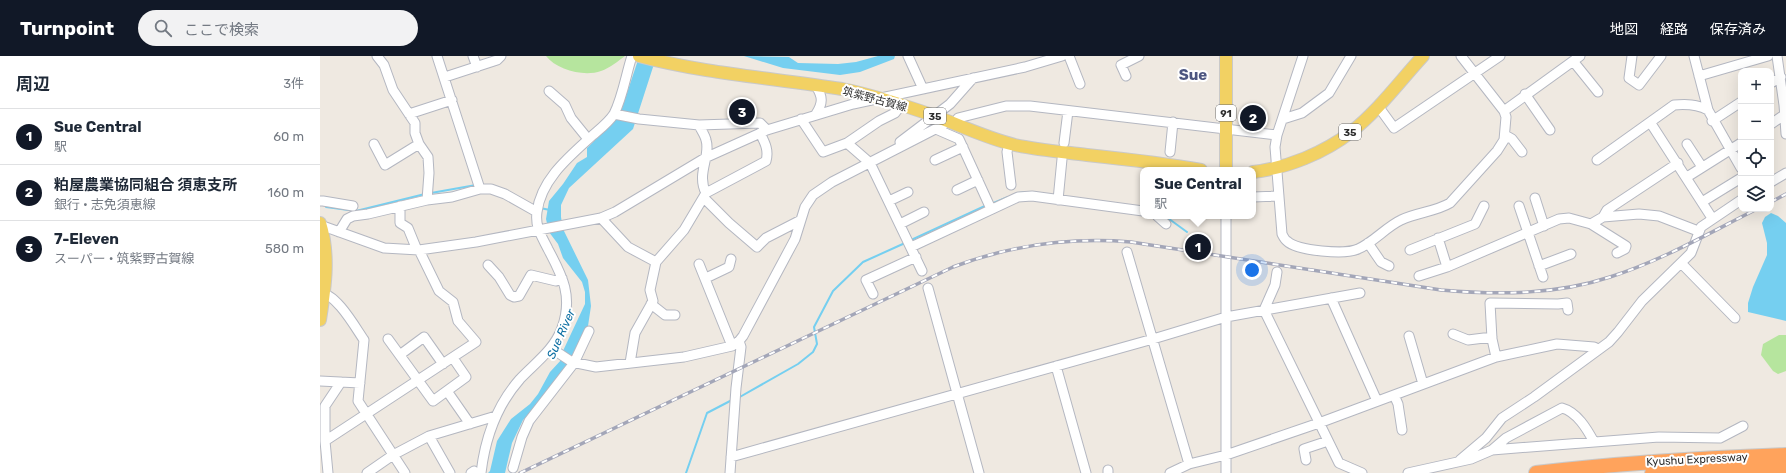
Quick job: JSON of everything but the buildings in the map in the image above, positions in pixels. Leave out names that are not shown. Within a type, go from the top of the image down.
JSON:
[{"type":"highway","name":"Kyushu Expressway","points":[[1536,473],[1583,467],[1693,459],[1786,455]]},
{"type":"highway","name":"Kyushu Expressway","points":[[1652,473],[1786,466]]},
{"type":"main road","name":"筑紫野古賀線","points":[[639,56],[669,64],[724,74],[842,89],[881,98],[976,133],[1009,143],[1049,151],[1162,163],[1184,167]]},
{"type":"main road","name":"91","points":[[1226,56],[1226,167]]},
{"type":"main road","name":"35","points":[[1256,171],[1277,167],[1317,153],[1352,131],[1378,106],[1423,56]]},
{"type":"main road","points":[[320,224],[327,268],[322,293],[320,320]]},
{"type":"street","points":[[377,56],[384,65],[393,90],[415,123],[415,134],[428,157],[427,196]]},
{"type":"street","points":[[437,56],[480,190]]},
{"type":"street","points":[[473,56],[477,67]]},
{"type":"street","points":[[444,77],[497,60],[501,56]]},
{"type":"street","points":[[476,472],[496,416],[508,394],[553,349],[562,329],[566,312],[566,288],[541,229],[537,212],[540,198],[563,162],[614,114],[632,56]]},
{"type":"street","points":[[320,224],[384,248],[418,250],[436,249],[601,218],[615,212],[705,158],[763,131],[853,104],[973,78],[1041,59],[1062,56]]},
{"type":"street","points":[[1069,56],[1080,84]]},
{"type":"street","points":[[1126,76],[1121,65],[1139,56]]},
{"type":"street","points":[[1303,56],[1277,135],[1275,147],[1282,234],[1287,241],[1296,246],[1347,252],[1368,244],[1400,220],[1441,209],[1450,203],[1497,151],[1504,140],[1506,117],[1504,110],[1461,56]]},
{"type":"street","points":[[1283,119],[1302,114],[1329,93],[1351,56]]},
{"type":"street","points":[[1378,106],[1394,128],[1500,56]]},
{"type":"street","points":[[1632,56],[1629,78],[1639,85],[1661,56]]},
{"type":"street","points":[[1694,56],[1712,121],[1738,163]]},
{"type":"street","points":[[1699,76],[1768,56]]},
{"type":"street","points":[[1777,56],[1784,96],[1786,134]]},
{"type":"street","points":[[910,57],[923,89]]},
{"type":"street","points":[[1504,110],[1577,58],[1598,92]]},
{"type":"street","points":[[1774,81],[1781,77]]},
{"type":"street","points":[[889,152],[950,104],[973,78]]},
{"type":"street","points":[[816,86],[822,98],[820,107],[816,114]]},
{"type":"street","points":[[549,91],[565,105],[571,118],[588,139]]},
{"type":"street","points":[[1525,94],[1550,130]]},
{"type":"street","points":[[409,114],[452,100]]},
{"type":"street","points":[[1597,160],[1674,105],[1686,104],[1703,107],[1708,110]]},
{"type":"street","points":[[1712,121],[1738,104]]},
{"type":"street","points":[[801,119],[823,152],[847,143],[879,121],[895,113],[901,105]]},
{"type":"street","points":[[958,118],[1006,106],[1030,106],[1277,135]]},
{"type":"street","points":[[1064,143],[1068,110]]},
{"type":"street","points":[[614,114],[639,119],[699,125],[760,123],[768,153],[766,161],[705,196],[684,230],[656,262],[650,290],[653,301],[635,333],[630,363]]},
{"type":"street","points":[[1774,122],[1784,115]]},
{"type":"street","points":[[1170,152],[1173,122]]},
{"type":"street","points":[[1650,122],[1678,163],[1712,218]]},
{"type":"street","points":[[699,125],[706,141],[702,176],[705,196],[729,223],[757,247],[766,238],[801,220]]},
{"type":"street","points":[[553,349],[573,362],[596,367],[684,358],[736,344],[795,239],[805,207],[813,195],[832,182],[940,127],[959,139],[991,209]]},
{"type":"street","points":[[1505,135],[1512,139],[1522,152]]},
{"type":"street","points":[[847,143],[870,163],[922,271]]},
{"type":"street","points":[[1009,143],[1007,152],[1011,185]]},
{"type":"street","points":[[374,144],[385,165],[420,144]]},
{"type":"street","points":[[1688,144],[1702,167]]},
{"type":"street","points":[[1687,177],[1738,145]]},
{"type":"street","points":[[935,160],[963,147]]},
{"type":"street","points":[[1058,200],[1062,159]]},
{"type":"street","points":[[1603,217],[1607,210],[1678,163]]},
{"type":"street","points":[[1774,180],[1786,173]]},
{"type":"street","points":[[957,190],[978,180]]},
{"type":"street","points":[[1702,202],[1738,180]]},
{"type":"street","points":[[339,232],[347,219],[353,216],[400,206],[427,196],[452,197],[480,190],[491,189],[504,194],[537,212]]},
{"type":"street","points":[[889,202],[908,192]]},
{"type":"street","points":[[911,247],[1018,197],[1032,196],[1140,211]]},
{"type":"street","points":[[1256,197],[1279,196]]},
{"type":"street","points":[[1535,198],[1544,226]]},
{"type":"street","points":[[320,202],[323,201],[353,206]]},
{"type":"street","points":[[1460,460],[1480,444],[1502,418],[1540,393],[1609,342],[1642,301],[1691,253],[1698,231],[1712,218],[1738,202]]},
{"type":"street","points":[[325,442],[368,415],[476,342],[458,321],[453,302],[439,291],[408,228],[400,223],[400,206]]},
{"type":"street","points":[[1410,250],[1475,224],[1484,206]]},
{"type":"street","points":[[1519,206],[1543,277]]},
{"type":"street","points":[[900,224],[924,212]]},
{"type":"street","points":[[1590,224],[1603,217],[1639,214],[1659,216],[1698,231]]},
{"type":"street","points":[[601,218],[628,247],[656,262]]},
{"type":"street","points":[[1419,276],[1447,267],[1559,219],[1569,218],[1590,224],[1626,246],[1625,249],[1617,253]]},
{"type":"street","points":[[1160,219],[1166,224]]},
{"type":"street","points":[[1226,219],[1226,473]]},
{"type":"street","points":[[1438,238],[1447,267]]},
{"type":"street","points":[[1368,244],[1381,262],[1388,266]]},
{"type":"street","points":[[1128,252],[1189,464]]},
{"type":"street","points":[[1540,266],[1571,254]]},
{"type":"street","points":[[873,294],[866,280],[916,257]]},
{"type":"street","points":[[706,278],[729,267],[731,259]]},
{"type":"street","points":[[1681,263],[1735,318]]},
{"type":"street","points":[[699,264],[706,278],[717,312],[736,344],[741,346],[730,473]]},
{"type":"street","points":[[488,265],[499,277],[510,295],[514,297],[519,296],[531,275],[556,281],[562,278]]},
{"type":"street","points":[[1277,272],[1275,285],[1264,310],[1339,463],[1362,473]]},
{"type":"street","points":[[928,288],[979,473]]},
{"type":"street","points":[[322,293],[334,298],[364,340],[358,401],[405,473]]},
{"type":"street","points":[[731,457],[1153,339],[1226,317],[1360,293]]},
{"type":"street","points":[[1331,298],[1377,401]]},
{"type":"street","points":[[1496,357],[1492,337],[1490,303],[1567,303],[1568,310]]},
{"type":"street","points":[[651,304],[665,315],[675,314]]},
{"type":"street","points":[[513,468],[522,437],[529,421],[573,362],[589,331]]},
{"type":"street","points":[[1453,334],[1468,340],[1492,337]]},
{"type":"street","points":[[1409,336],[1423,384]]},
{"type":"street","points":[[400,354],[424,337],[443,364]]},
{"type":"street","points":[[388,339],[433,401],[466,377],[453,358]]},
{"type":"street","points":[[1170,473],[1189,464],[1226,455],[1319,423],[1496,357],[1557,344],[1594,347],[1598,349]]},
{"type":"street","points":[[1056,366],[1086,473]]},
{"type":"street","points":[[320,381],[360,383]]},
{"type":"street","points":[[330,471],[325,442],[325,406],[341,382]]},
{"type":"street","points":[[447,391],[470,424]]},
{"type":"street","points":[[1394,395],[1398,404],[1402,430]]},
{"type":"street","points":[[1492,450],[1506,438],[1562,408],[1570,410],[1585,427],[1594,442]]},
{"type":"street","points":[[367,473],[393,455],[429,436],[496,416]]},
{"type":"street","points":[[1408,473],[1431,470],[1460,460],[1470,459],[1492,450],[1659,437],[1720,438],[1743,426]]},
{"type":"street","points":[[429,436],[450,473]]},
{"type":"street","points":[[1306,460],[1304,449],[1328,441]]},
{"type":"green space","points":[[546,56],[625,56],[604,70],[594,73],[579,73],[557,65]]},
{"type":"green space","points":[[1779,335],[1786,335],[1786,371],[1778,374],[1773,371],[1761,355],[1763,344]]},
{"type":"water","points":[[744,56],[789,57],[798,63],[838,64],[856,62],[878,56],[895,56],[894,59],[860,72],[840,75],[783,68]]},
{"type":"water","points":[[638,60],[654,64],[633,129],[569,188],[561,205],[563,229],[588,280],[591,306],[588,326],[581,344],[571,359],[533,410],[523,420],[512,443],[505,473],[488,473],[490,471],[497,441],[511,419],[530,404],[538,394],[550,372],[562,359],[562,353],[585,304],[585,292],[582,282],[563,258],[558,244],[549,232],[546,219],[549,201],[577,163],[587,157],[587,148],[619,117]]},
{"type":"water","points":[[1771,213],[1778,216],[1786,223],[1786,321],[1748,312],[1748,303],[1753,287],[1767,255],[1767,243],[1762,223],[1765,217]]},
{"type":"waterway","points":[[431,193],[476,185]]},
{"type":"waterway","points":[[1019,193],[1029,192]]},
{"type":"waterway","points":[[326,207],[356,211],[425,194]]},
{"type":"waterway","points":[[991,204],[1008,197]]},
{"type":"waterway","points":[[909,241],[987,205]]},
{"type":"waterway","points":[[540,208],[550,210]]},
{"type":"waterway","points":[[1169,219],[1187,232]]},
{"type":"waterway","points":[[738,398],[798,364],[813,352],[817,344],[814,327],[833,291],[863,262],[905,243]]},
{"type":"waterway","points":[[686,473],[707,413],[732,400]]},
{"type":"railway","points":[[1774,200],[1786,194]]},
{"type":"railway","points":[[520,473],[953,267],[975,259],[1019,248],[1063,242],[1131,242],[1441,290],[1483,293],[1526,292],[1569,287],[1610,277],[1648,263],[1685,246],[1751,212]]},
{"type":"place","name":"7-Eleven","points":[[742,112]]},
{"type":"place","name":"粕屋農業協同組合 須恵支所","points":[[1253,118]]},
{"type":"place","name":"Sue Central","points":[[1198,247]]},
{"type":"district","name":"Sue","points":[[1193,75]]},
{"type":"water label","name":"Sue River","points":[[561,334]]}]
